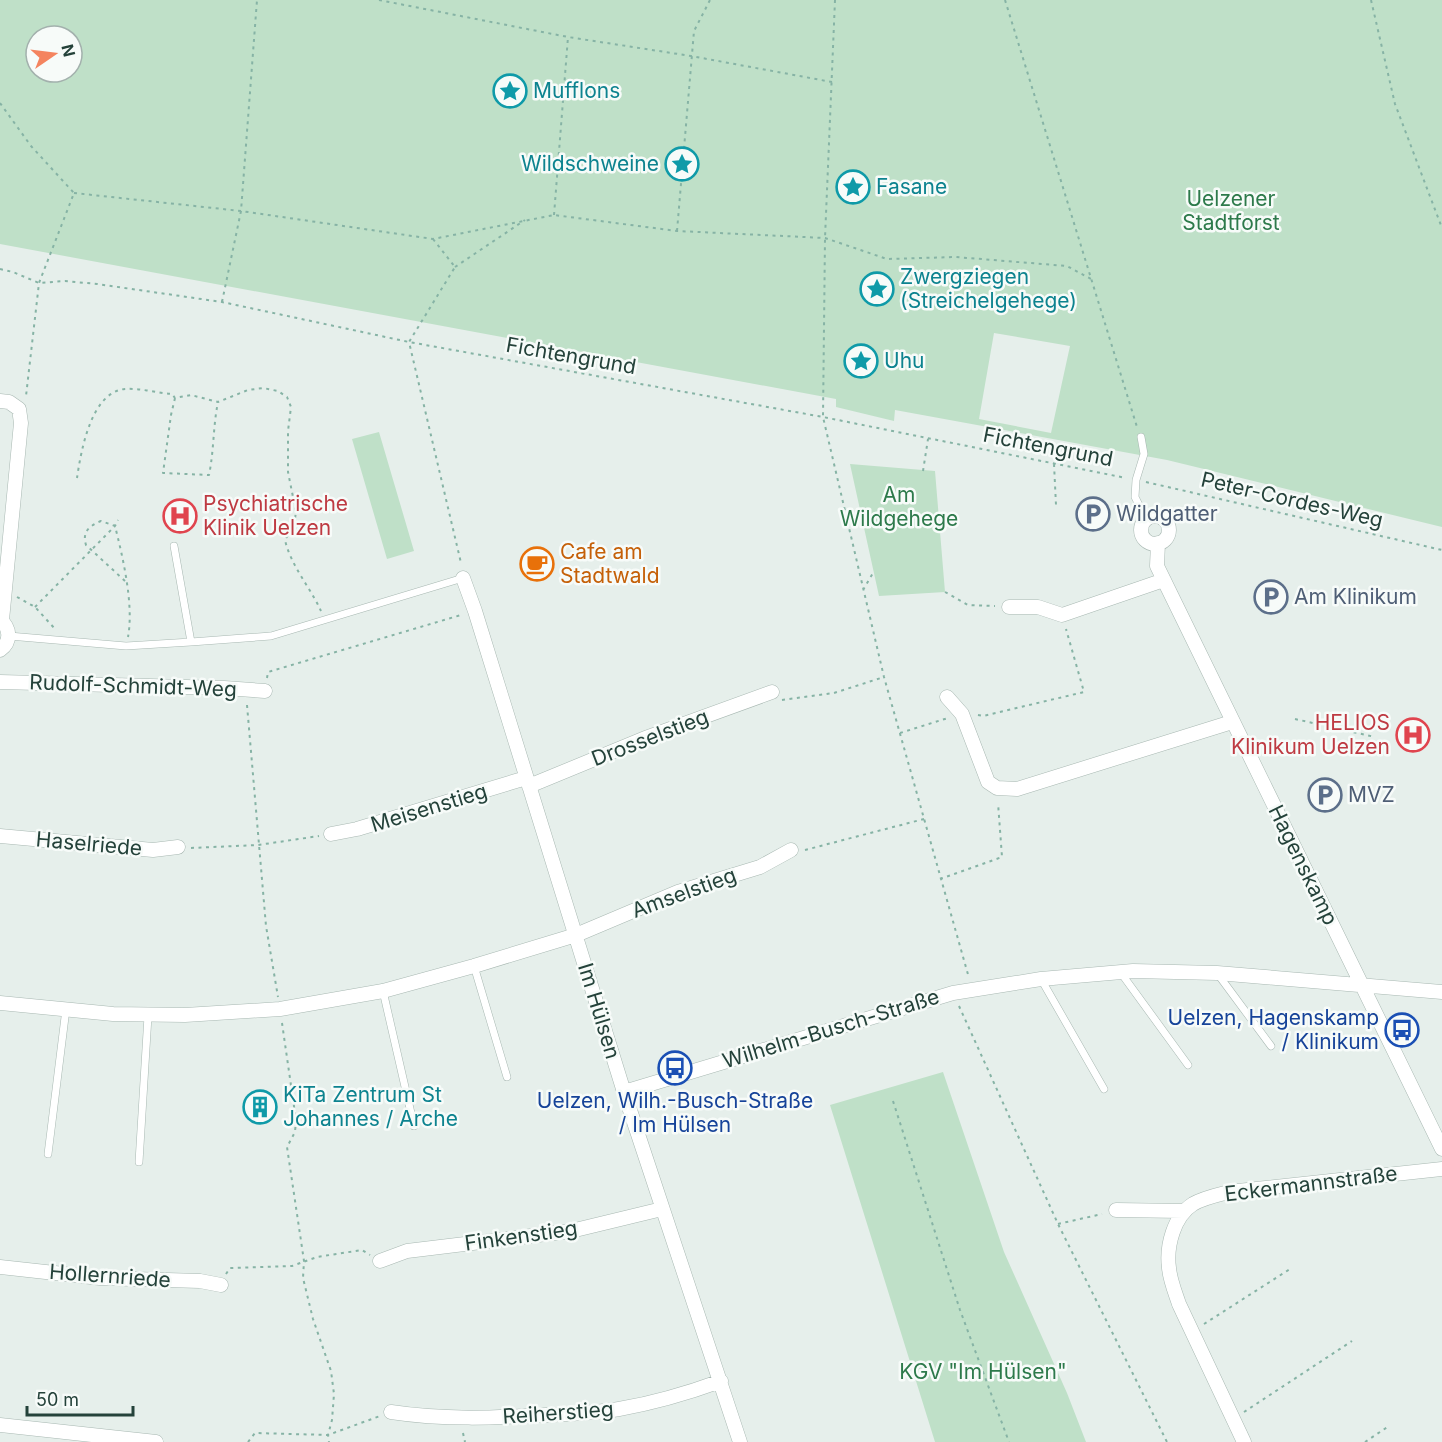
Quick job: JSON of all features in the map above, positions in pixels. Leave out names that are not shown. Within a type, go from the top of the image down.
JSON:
[{"type":"street","points":[[0,401],[9,402],[19,409],[21,423],[1,620],[8,628],[9,636],[5,646],[0,650]]},
{"type":"street","points":[[1155,516],[1166,522],[1167,535],[1158,543],[1149,543],[1142,537],[1141,528],[1146,519],[1155,516]]},
{"type":"street","name":"Hagenskamp","points":[[1158,543],[1157,566],[1442,1149]]},
{"type":"street","name":"Im Hülsen","points":[[463,578],[624,1092],[740,1442]]},
{"type":"street","points":[[1009,607],[1038,607],[1062,615],[1164,580]]},
{"type":"street","name":"Rudolf-Schmidt-Weg","points":[[0,682],[265,691]]},
{"type":"street","name":"Drosselstieg","points":[[527,782],[772,692]]},
{"type":"street","points":[[947,697],[962,714],[988,782],[997,788],[1017,789],[1232,722]]},
{"type":"street","name":"Meisenstieg","points":[[331,834],[357,830],[527,782]]},
{"type":"street","name":"Haselriede","points":[[0,836],[153,850],[178,847]]},
{"type":"street","name":"Amselstieg","points":[[0,1003],[148,1016],[280,1009],[383,991],[576,935],[678,892],[760,867],[791,850]]},
{"type":"street","name":"Wilhelm-Busch-Straße","points":[[624,1092],[953,993],[1041,979],[1120,972],[1217,973],[1442,992]]},
{"type":"street","name":"Eckermannstraße","points":[[1116,1210],[1183,1211],[1195,1202],[1228,1192],[1442,1169]]},
{"type":"street","name":"Finkenstieg","points":[[380,1261],[407,1251],[571,1230],[662,1209]]},
{"type":"street","points":[[1183,1211],[1174,1230],[1169,1251],[1169,1267],[1179,1304],[1244,1442]]},
{"type":"street","name":"Hollernriede","points":[[0,1267],[100,1278],[200,1281],[220,1285]]},
{"type":"street","name":"Reiherstieg","points":[[391,1412],[416,1416],[461,1418],[580,1413],[618,1409],[645,1403],[683,1394],[721,1381]]},
{"type":"street","points":[[0,1425],[156,1442]]},
{"type":"lane","points":[[1141,437],[1144,454],[1136,480],[1135,497],[1146,519]]},
{"type":"lane","points":[[174,546],[191,642]]},
{"type":"lane","points":[[9,636],[126,646],[271,636],[463,578]]},
{"type":"lane","points":[[474,966],[507,1077]]},
{"type":"lane","points":[[1120,972],[1188,1065]]},
{"type":"lane","points":[[1217,973],[1271,1046]]},
{"type":"lane","points":[[1041,979],[1104,1089]]},
{"type":"lane","points":[[383,991],[414,1126]]},
{"type":"lane","points":[[48,1154],[66,1009]]},
{"type":"lane","points":[[139,1162],[148,1016]]},
{"type":"path","points":[[222,302],[241,211],[257,0]]},
{"type":"path","points":[[378,0],[832,82]]},
{"type":"path","points":[[677,231],[694,31],[710,0]]},
{"type":"path","points":[[835,0],[825,238],[823,417],[884,677],[972,989]]},
{"type":"path","points":[[1005,0],[1141,437]]},
{"type":"path","points":[[1371,0],[1395,104],[1442,228]]},
{"type":"path","points":[[554,215],[568,36]]},
{"type":"path","points":[[0,103],[31,146],[74,193],[241,211],[433,239],[554,215],[677,231],[825,238],[887,260],[956,257],[1067,266],[1091,279]]},
{"type":"path","points":[[19,409],[25,398],[39,282],[74,193]]},
{"type":"path","points":[[463,578],[462,565],[409,342],[455,267],[526,219]]},
{"type":"path","points":[[433,239],[455,267]]},
{"type":"path","name":"Fichtengrund","points":[[0,269],[39,282],[65,281],[97,284],[222,302],[409,342],[823,417],[1136,480]]},
{"type":"path","points":[[176,398],[191,395],[218,402],[248,390],[263,388],[278,391],[287,397],[291,407],[288,431],[288,472],[296,512],[294,525],[285,540],[289,556],[312,591],[325,619]]},
{"type":"path","points":[[77,478],[80,457],[95,411],[105,398],[116,391],[126,389],[172,394],[176,398]]},
{"type":"path","points":[[176,398],[171,415],[163,473],[209,475],[218,402]]},
{"type":"path","points":[[922,471],[928,439]]},
{"type":"path","points":[[1054,464],[1056,505]]},
{"type":"path","name":"Peter-Cordes-Weg","points":[[1136,480],[1442,549]]},
{"type":"path","points":[[35,608],[115,526],[118,520]]},
{"type":"path","points":[[115,526],[101,521],[87,530],[83,537],[86,545],[125,581]]},
{"type":"path","points":[[115,526],[131,621],[126,646]]},
{"type":"path","points":[[863,590],[873,573]]},
{"type":"path","points":[[5,591],[35,608],[66,640]]},
{"type":"path","points":[[945,592],[968,605],[1009,607]]},
{"type":"path","points":[[328,1442],[334,1394],[331,1371],[313,1319],[303,1278],[304,1261],[287,1147],[295,1132],[296,1120],[266,926],[247,704],[265,691],[268,672],[475,611]]},
{"type":"path","points":[[900,733],[962,714],[983,716],[1084,692],[1062,615]]},
{"type":"path","points":[[772,692],[783,700],[834,693],[884,677]]},
{"type":"path","points":[[1295,719],[1376,737]]},
{"type":"path","points":[[940,879],[1002,858],[998,828],[997,788]]},
{"type":"path","points":[[791,850],[808,850],[924,819]]},
{"type":"path","points":[[178,847],[202,849],[258,845],[331,834]]},
{"type":"path","points":[[953,993],[1058,1224],[1167,1442]]},
{"type":"path","points":[[893,1101],[960,1310],[1009,1442]]},
{"type":"path","points":[[1058,1224],[1116,1210]]},
{"type":"path","points":[[220,1285],[230,1268],[292,1266],[317,1257],[362,1250],[380,1261]]},
{"type":"path","points":[[1192,1332],[1290,1269]]},
{"type":"path","points":[[1233,1419],[1352,1341]]},
{"type":"path","points":[[248,1442],[255,1433],[328,1435],[391,1412]]},
{"type":"path","points":[[1365,1442],[1389,1426]]},
{"type":"green space","name":"Uelzener Stadtforst","points":[[0,0],[1442,0],[1442,527],[1167,460],[895,410],[894,421],[836,407],[836,399],[0,244]],"holes":[[[994,333],[1070,346],[1051,433],[979,419]]]},
{"type":"green space","points":[[379,432],[414,551],[387,559],[352,439]]},
{"type":"green space","name":"Am Wildgehege","points":[[850,464],[935,471],[945,592],[879,596]]},
{"type":"green space","name":"KGV \"Im Hülsen\"","points":[[943,1072],[1004,1252],[1067,1393],[1086,1442],[935,1442],[830,1105]]},
{"type":"place","name":"Mufflons","points":[[510,91]]},
{"type":"place","name":"Wildschweine","points":[[682,164]]},
{"type":"place","name":"Fasane","points":[[853,187]]},
{"type":"place","name":"Zwergziegen (Streichelgehege)","points":[[877,289]]},
{"type":"place","name":"Uhu","points":[[861,361]]},
{"type":"place","name":"Wildgatter","points":[[1093,514]]},
{"type":"place","name":"Psychiatrische Klinik Uelzen","points":[[180,516]]},
{"type":"place","name":"Cafe am Stadtwald","points":[[537,564]]},
{"type":"place","name":"Am Klinikum","points":[[1271,597]]},
{"type":"place","name":"HELIOS Klinikum Uelzen","points":[[1413,735]]},
{"type":"place","name":"MVZ","points":[[1325,795]]},
{"type":"place","name":"Uelzen, Hagenskamp / Klinikum","points":[[1402,1030]]},
{"type":"place","name":"Uelzen, Wilh.-Busch-Straße / Im Hülsen","points":[[675,1068]]},
{"type":"place","name":"KiTa Zentrum St Johannes / Arche","points":[[260,1107]]}]
